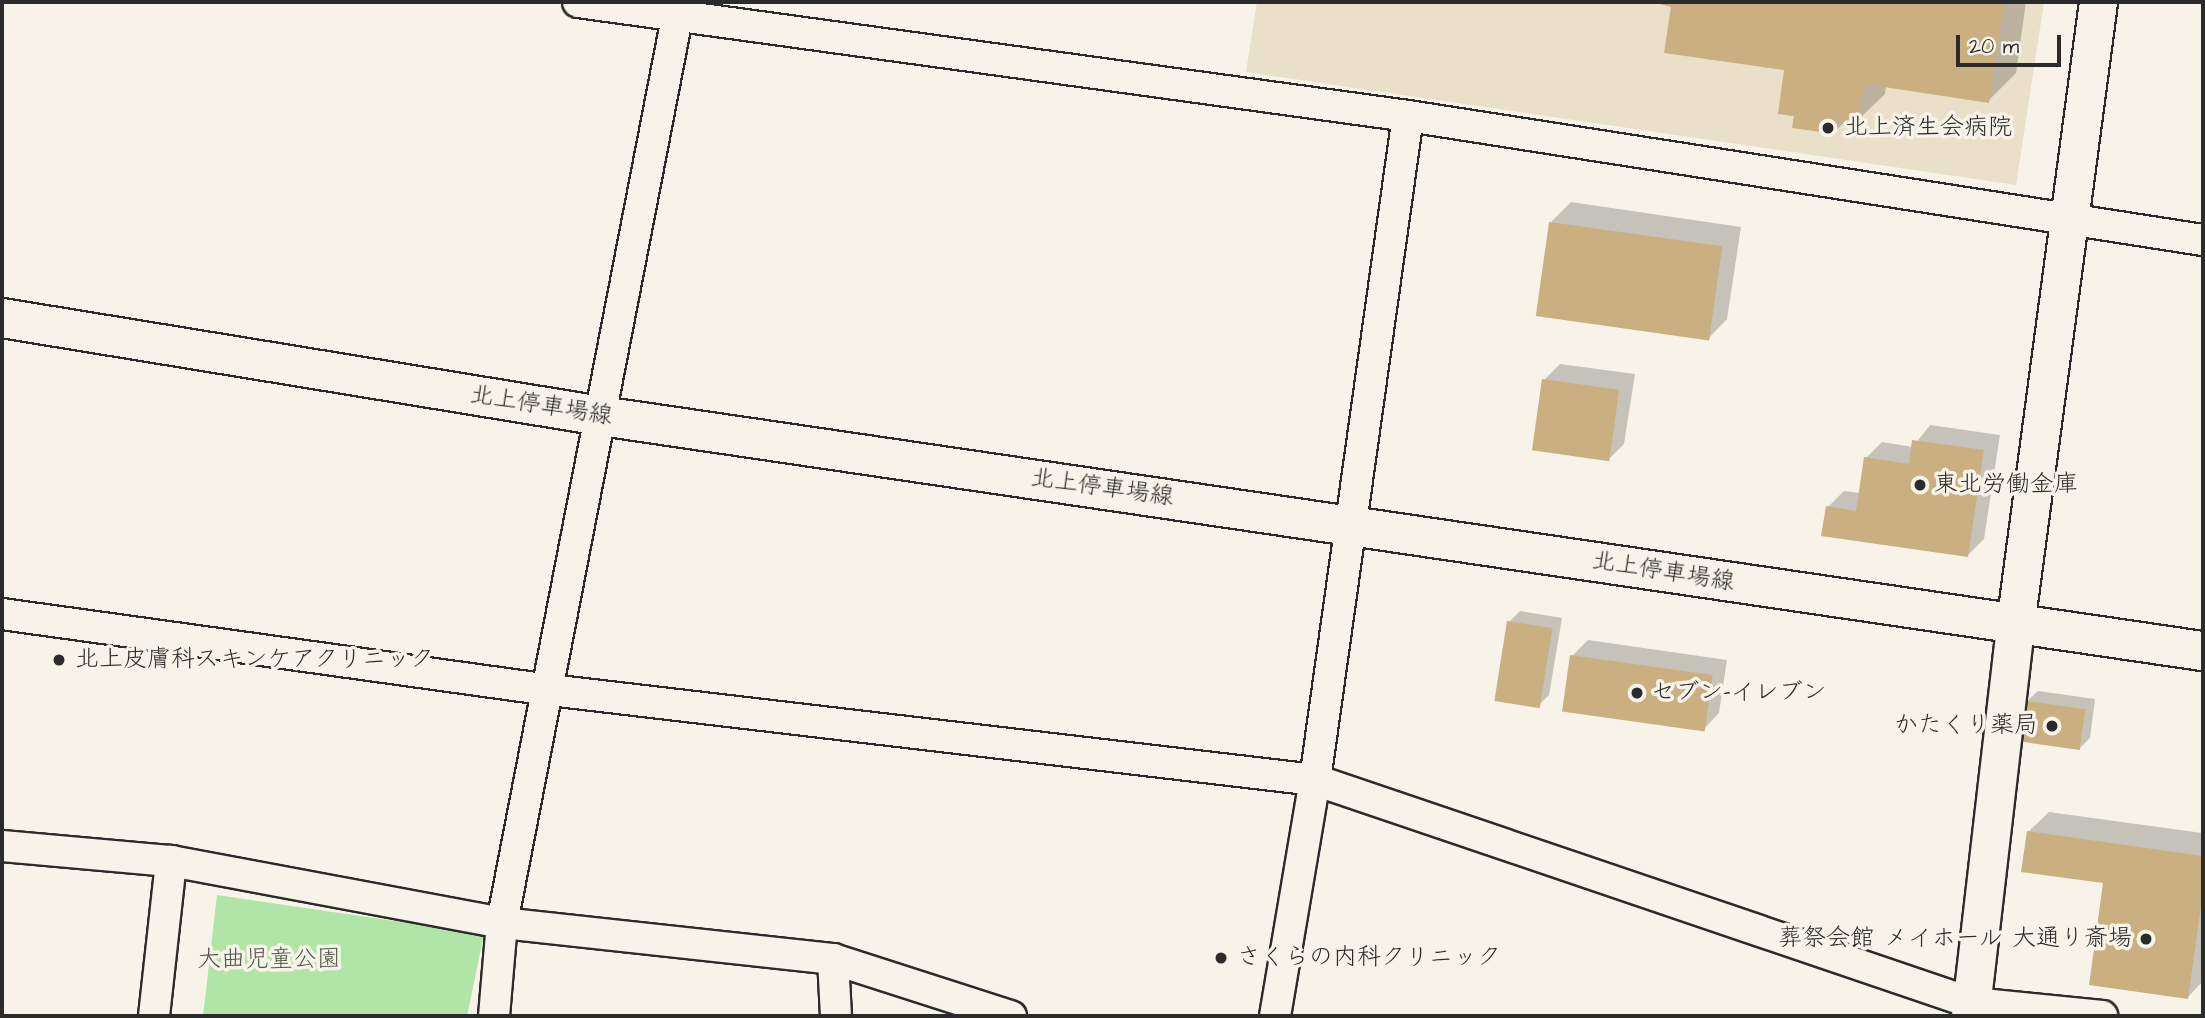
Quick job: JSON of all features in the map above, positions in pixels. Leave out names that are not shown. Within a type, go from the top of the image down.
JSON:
[{"type":"main road","name":"北上停車場線","points":[[2,318],[601,416],[2203,651]]},
{"type":"street","points":[[578,2],[679,9],[1408,116],[2203,240]]},
{"type":"street","points":[[1971,1010],[2015,625],[2098,2]]},
{"type":"street","points":[[494,1016],[502,923],[550,690],[679,9]]},
{"type":"street","points":[[1275,1016],[1315,780],[1348,524],[1408,116]]},
{"type":"street","points":[[2,614],[550,690],[1315,780],[1971,1010],[2102,1016]]},
{"type":"street","points":[[2,846],[171,862],[502,923],[833,959],[1011,1016]]},
{"type":"street","points":[[154,1016],[171,862]]},
{"type":"street","points":[[833,959],[836,1016]]},
{"type":"shaded area","name":"北上済生会病院","points":[[1257,2],[2044,2],[2016,185],[1246,72]]},
{"type":"green space","name":"大曲児童公園","points":[[217,895],[484,934],[467,1016],[203,1016]]},
{"type":"building","points":[[1652,2],[2004,2],[1989,103],[1864,84],[1858,123],[1837,120],[1835,134],[1792,128],[1794,116],[1778,114],[1784,70],[1664,53],[1671,7]]},
{"type":"building","points":[[1549,222],[1722,246],[1709,340],[1536,316]]},
{"type":"building","points":[[1542,379],[1619,390],[1609,461],[1532,450]]},
{"type":"building","name":"東北労働金庫","points":[[1912,440],[1984,450],[1968,557],[1821,536],[1826,506],[1856,511],[1864,457],[1909,464]]},
{"type":"building","points":[[1507,621],[1552,628],[1540,708],[1494,701]]},
{"type":"building","name":"セブン-イレブン","points":[[1570,655],[1713,675],[1705,731],[1562,711]]},
{"type":"building","name":"かたくり薬局","points":[[2026,701],[2085,709],[2080,750],[2020,742]]},
{"type":"building","name":"葬祭会館 メイホール 大通り斎場","points":[[2027,831],[2203,856],[2203,892],[2188,999],[2089,985],[2103,883],[2021,872]]},
{"type":"place","name":"北上済生会病院","points":[[1828,128]]},
{"type":"place","name":"東北労働金庫","points":[[1920,485]]},
{"type":"place","name":"北上皮膚科スキンケアクリニック","points":[[59,660]]},
{"type":"place","name":"セブン-イレブン","points":[[1637,693]]},
{"type":"place","name":"かたくり薬局","points":[[2052,726]]},
{"type":"place","name":"葬祭会館 メイホール 大通り斎場","points":[[2146,939]]},
{"type":"place","name":"さくらの内科クリニック","points":[[1221,958]]}]
